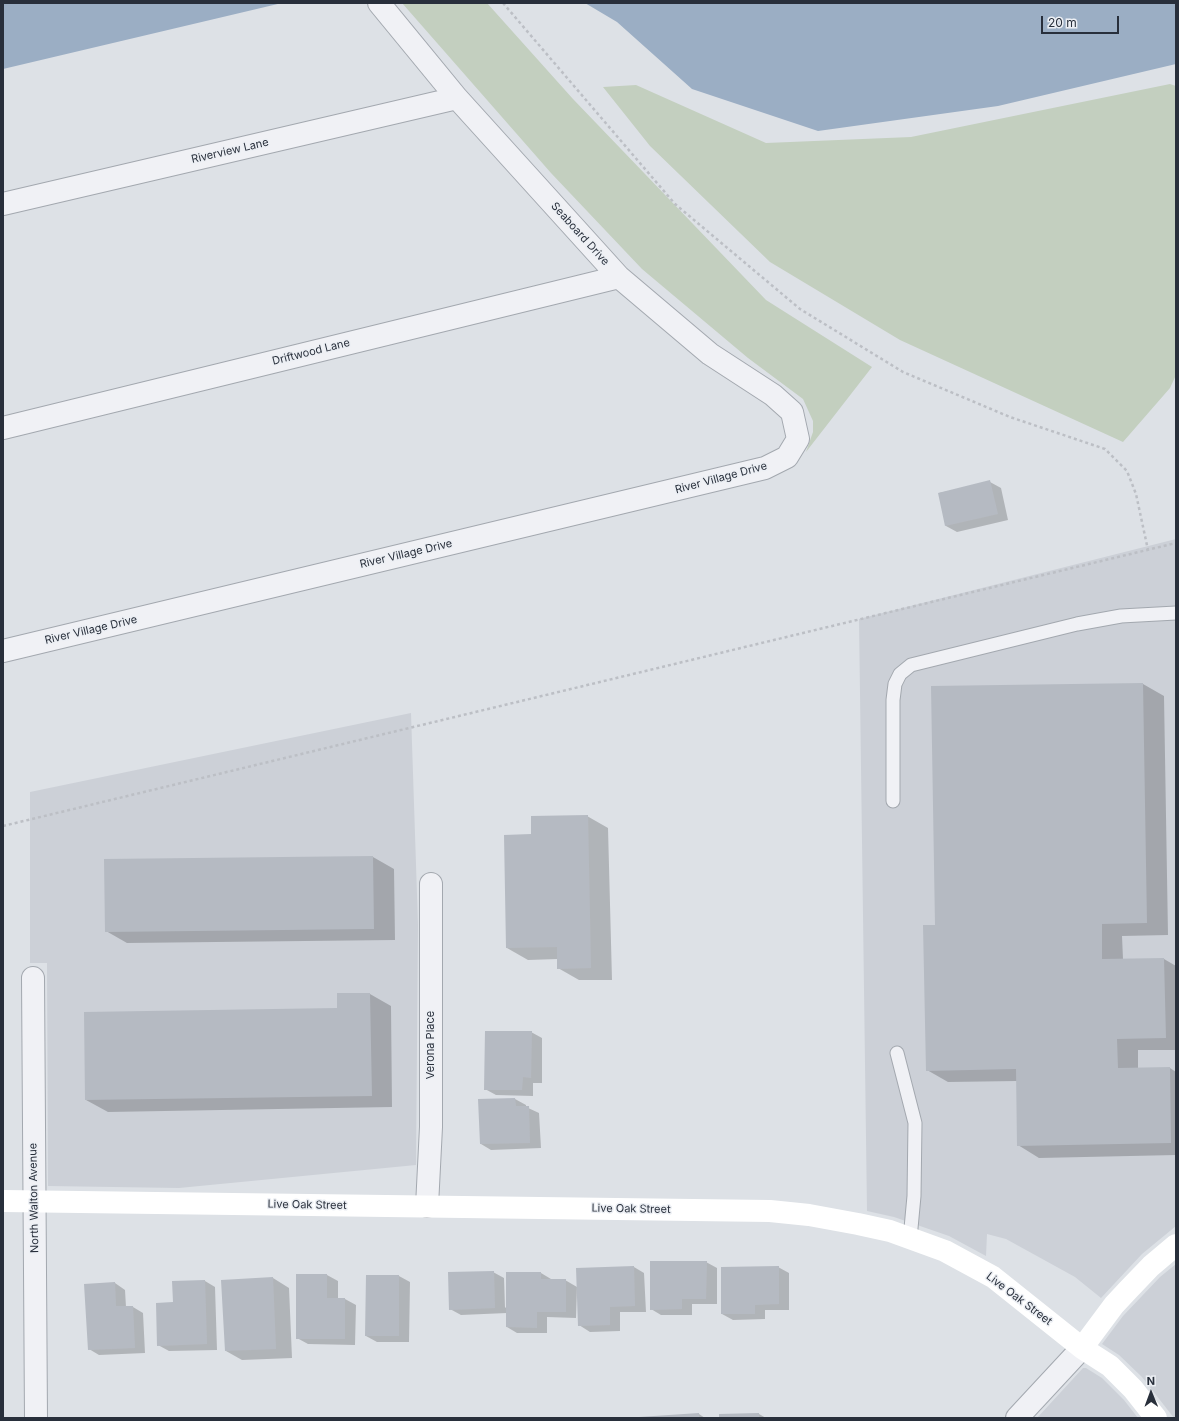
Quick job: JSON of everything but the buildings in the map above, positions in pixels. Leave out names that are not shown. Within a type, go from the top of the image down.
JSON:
[{"type":"street","name":"Seaboard Drive","points":[[379,3],[457,98],[619,277],[710,354],[773,395],[792,412],[798,439]]},
{"type":"street","name":"Riverview Lane","points":[[3,204],[457,98]]},
{"type":"street","name":"Driftwood Lane","points":[[3,428],[619,277]]},
{"type":"street","name":"River Village Drive","points":[[3,651],[765,468],[787,457],[798,439]]},
{"type":"street","name":"Verona Place","points":[[428,1206],[431,1127],[432,884]]},
{"type":"street","name":"North Walton Avenue","points":[[33,978],[36,1418]]},
{"type":"street","name":"Live Oak Street","points":[[3,1201],[770,1211],[858,1224],[890,1231],[945,1251],[993,1277],[1082,1348],[1110,1366],[1133,1389],[1156,1418]]},
{"type":"street","points":[[1017,1418],[1082,1348],[1123,1295],[1176,1245]]},
{"type":"lane","points":[[893,801],[893,700],[895,684],[900,674],[911,665],[1077,624],[1121,616],[1176,613]]},
{"type":"lane","points":[[897,1053],[915,1123],[915,1181],[910,1239]]},
{"type":"path","points":[[503,3],[675,204],[800,309],[903,372],[1010,417],[1105,449],[1127,471],[1136,494],[1148,550]]},
{"type":"path","points":[[3,826],[1176,543]]},
{"type":"shaded area","points":[[1176,539],[1176,1226],[1142,1254],[1101,1298],[1075,1277],[1006,1239],[987,1234],[986,1256],[949,1236],[894,1217],[867,1211],[859,619]]},
{"type":"shaded area","points":[[411,713],[418,925],[416,1165],[179,1188],[48,1186],[47,963],[30,963],[30,792]]},
{"type":"shaded area","points":[[1176,1264],[1176,1418],[1174,1418],[1142,1377],[1119,1355],[1102,1344],[1123,1316],[1160,1277]]},
{"type":"shaded area","points":[[1083,1368],[1086,1368],[1102,1378],[1124,1400],[1138,1418],[1037,1418]]},
{"type":"green space","points":[[402,3],[487,3],[573,99],[766,300],[872,367],[806,452],[813,432],[813,421],[803,399],[748,358],[642,269],[551,173]]},
{"type":"green space","points":[[1170,84],[1176,86],[1176,375],[1170,388],[1123,442],[900,340],[770,262],[650,146],[603,87],[636,85],[766,143],[911,137]]},
{"type":"water","points":[[3,3],[282,3],[3,69]]},
{"type":"water","points":[[585,3],[1176,3],[1176,64],[998,106],[818,131],[692,89],[617,22]]}]
